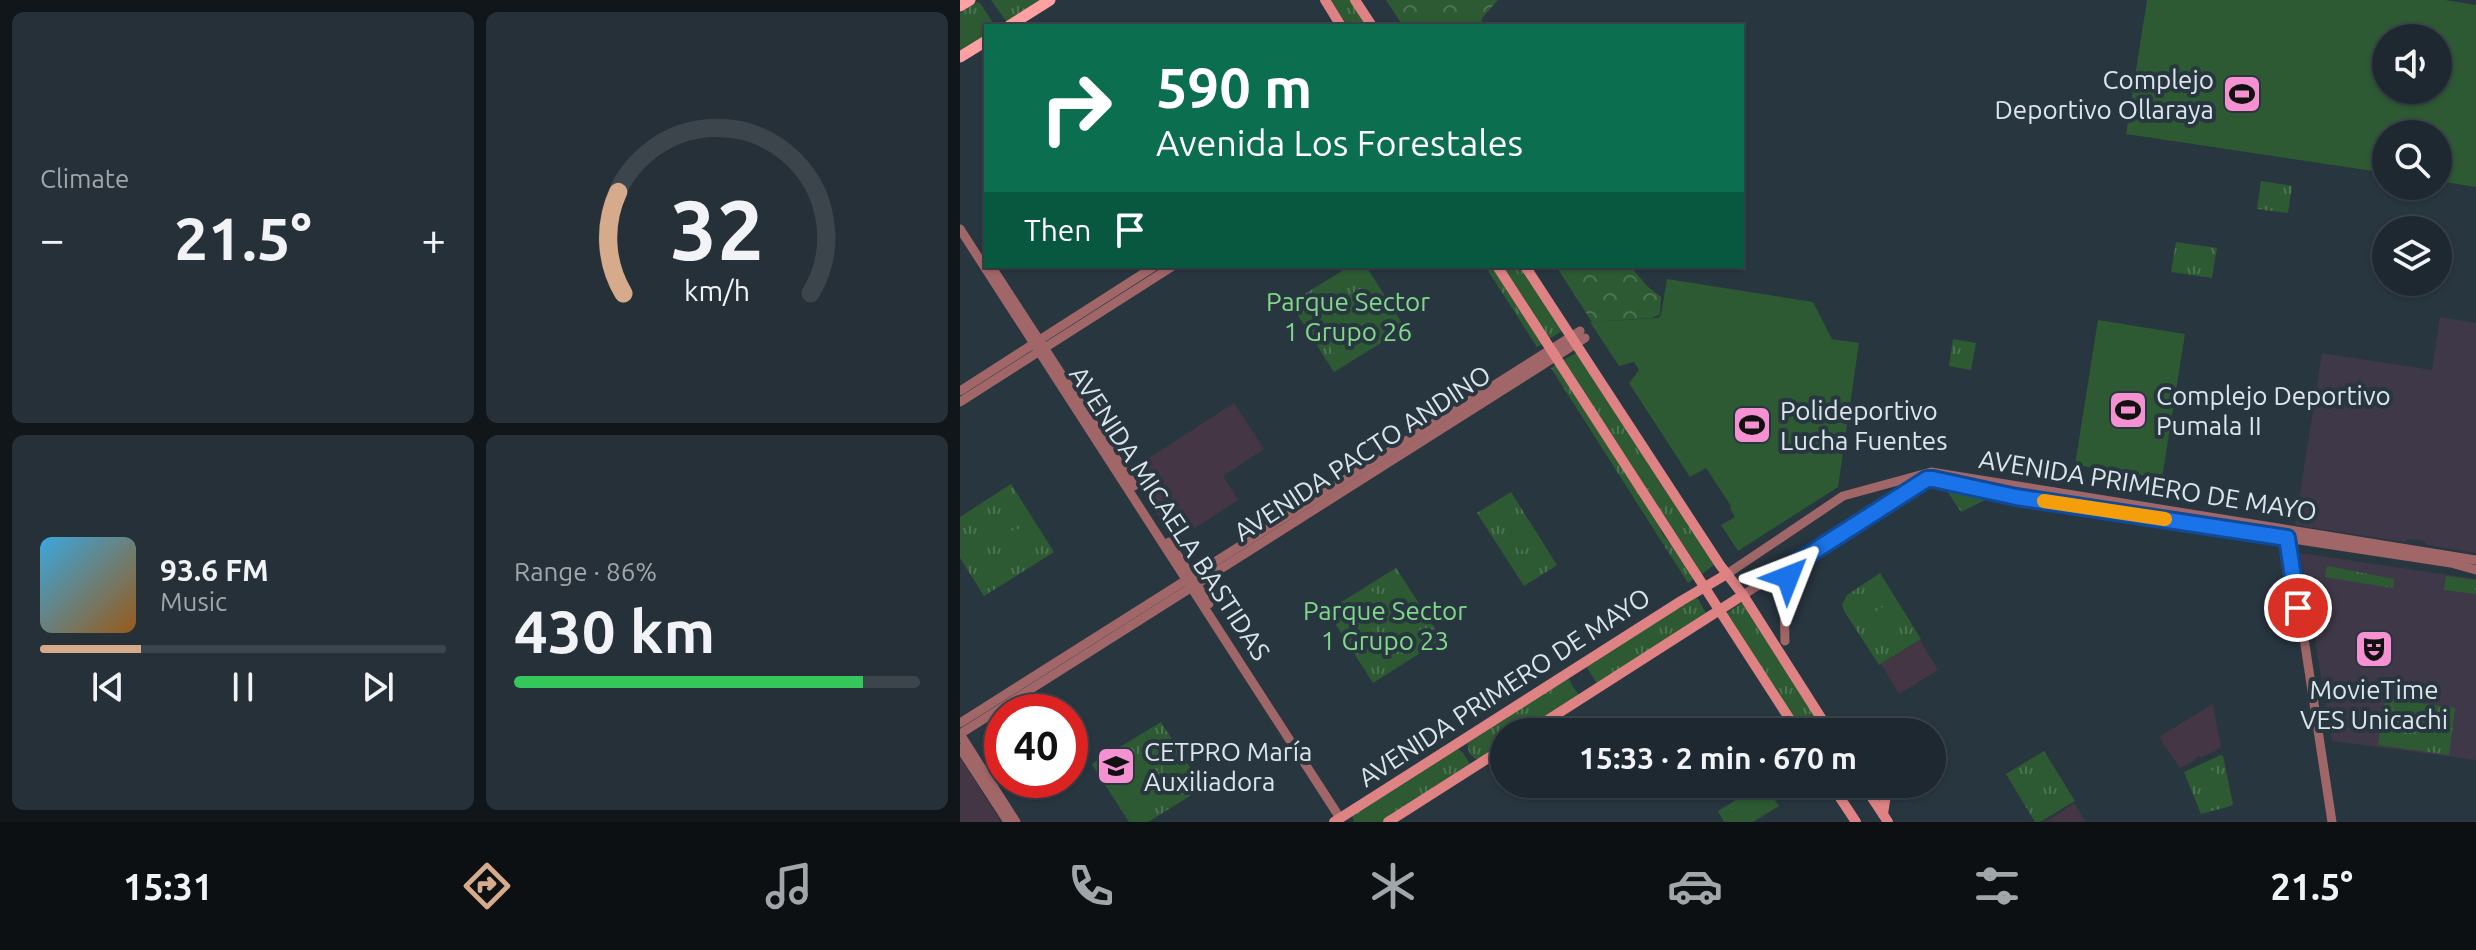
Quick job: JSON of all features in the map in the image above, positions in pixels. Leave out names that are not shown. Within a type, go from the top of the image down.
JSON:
[{"type":"main road","points":[[960,6],[970,0]]},
{"type":"main road","points":[[1012,24],[1050,0]]},
{"type":"main road","points":[[1325,0],[1340,24]]},
{"type":"main road","points":[[1355,0],[1371,24]]},
{"type":"main road","points":[[960,57],[984,42]]},
{"type":"main road","points":[[1498,268],[1789,718]]},
{"type":"main road","points":[[1526,268],[1578,337],[1821,718]]},
{"type":"main road","name":"AVENIDA PRIMERO DE MAYO","points":[[1342,820],[1727,574]]},
{"type":"main road","name":"AVENIDA PRIMERO DE MAYO","points":[[1551,718],[1743,595]]},
{"type":"main road","name":"AVENIDA PRIMERO DE MAYO","points":[[1388,822],[1490,757]]},
{"type":"main road","points":[[1840,798],[1856,822]]},
{"type":"main road","points":[[1872,798],[1886,818]]},
{"type":"main road","points":[[1886,818],[1887,798]]},
{"type":"street","points":[[960,219],[984,255]]},
{"type":"street","name":"AVENIDA MICAELA BASTIDAS","points":[[960,229],[984,264]]},
{"type":"street","name":"AVENIDA MICAELA BASTIDAS","points":[[987,268],[1039,345]]},
{"type":"street","name":"AVENIDA MICAELA BASTIDAS","points":[[992,268],[1342,820]]},
{"type":"street","points":[[960,402],[1152,268]]},
{"type":"street","points":[[1039,345],[1170,268]]},
{"type":"street","name":"AVENIDA PACTO ANDINO","points":[[960,734],[1578,337]]},
{"type":"street","points":[[960,391],[1024,355]]},
{"type":"street","name":"AVENIDA PRIMERO DE MAYO","points":[[1727,574],[1843,496],[1931,472],[2451,563],[2476,570]]},
{"type":"street","name":"AVENIDA PRIMERO DE MAYO","points":[[1743,595],[1927,479],[2016,497],[2476,560]]},
{"type":"street","points":[[2288,534],[2332,822]]},
{"type":"street","points":[[1785,641],[1784,595],[1791,566]]},
{"type":"street","name":"AVENIDA PACTO ANDINO","points":[[960,723],[1192,583]]},
{"type":"street","points":[[960,734],[1016,822]]},
{"type":"street","points":[[960,748],[1008,822]]},
{"type":"shaded area","points":[[2440,317],[2476,323],[2476,553],[2427,545],[2419,540],[2408,539],[2405,542],[2295,525],[2322,353],[2432,370]]},
{"type":"shaded area","points":[[1234,403],[1264,449],[1223,476],[1238,500],[1175,541],[1139,486],[1138,479],[1134,479],[1129,471]]},
{"type":"shaded area","points":[[2300,553],[2476,579],[2476,760],[2332,741]]},
{"type":"shaded area","points":[[1920,640],[1938,670],[1899,694],[1881,664]]},
{"type":"shaded area","points":[[2213,704],[2221,748],[2198,756],[2180,768],[2159,737]]},
{"type":"shaded area","points":[[960,757],[1001,822],[960,822]]},
{"type":"shaded area","points":[[2074,803],[2086,822],[2042,822],[2049,820]]},
{"type":"green space","points":[[991,0],[1041,0],[1006,21]]},
{"type":"green space","points":[[1330,0],[1350,0],[1366,24],[1346,24]]},
{"type":"green space","points":[[1386,0],[1498,0],[1482,18],[1481,24],[1402,24]]},
{"type":"green space","name":"Complejo Deportivo Ollaraya","points":[[2147,0],[2445,0],[2476,5],[2476,187],[2452,183],[2452,120],[2372,120],[2372,171],[2126,134]]},
{"type":"green space","points":[[977,2],[994,24],[984,24],[984,36],[960,51],[960,13]]},
{"type":"green space","points":[[2261,181],[2292,186],[2288,213],[2257,209]]},
{"type":"green space","points":[[2176,242],[2217,248],[2212,278],[2171,272]]},
{"type":"green space","name":"Parque Sector 1 Grupo 26","points":[[1347,268],[1367,268],[1405,328],[1334,372],[1290,303]]},
{"type":"green space","points":[[1486,268],[1493,268],[1542,344],[1537,347]]},
{"type":"green space","points":[[1502,268],[1522,268],[1562,331],[1549,339]]},
{"type":"green space","points":[[1557,268],[1632,268],[1661,297],[1660,314],[1652,318],[1592,322]]},
{"type":"green space","name":"Polideportivo Lucha Fuentes","points":[[1667,279],[1813,302],[1832,339],[1859,343],[1838,487],[1738,551],[1721,525],[1735,517],[1731,506],[1706,468],[1690,477],[1629,383],[1639,370],[1634,362],[1619,366],[1590,322],[1658,318]]},
{"type":"green space","name":"Complejo Deportivo Pumala II","points":[[2098,320],[2185,334],[2162,478],[2075,465]]},
{"type":"green space","points":[[1353,331],[1361,344],[1337,359],[1329,345]]},
{"type":"green space","points":[[1953,339],[1976,343],[1971,370],[1949,366]]},
{"type":"green space","points":[[1578,352],[1714,565],[1702,574],[1563,360]]},
{"type":"green space","points":[[1557,364],[1652,510],[1662,533],[1695,578],[1688,583],[1551,368]]},
{"type":"green space","points":[[1011,484],[1054,552],[984,596],[960,558],[960,517]]},
{"type":"green space","points":[[1946,486],[1988,497],[1989,498],[1961,512]]},
{"type":"green space","points":[[1511,492],[1557,565],[1524,586],[1477,513]]},
{"type":"green space","points":[[1520,519],[1535,542],[1522,551],[1507,527]]},
{"type":"green space","points":[[1026,527],[1035,556],[1017,561],[1008,532]]},
{"type":"green space","points":[[2327,566],[2394,579],[2393,588],[2325,577]]},
{"type":"green space","name":"Parque Sector 1 Grupo 23","points":[[1396,568],[1442,639],[1373,683],[1327,611]]},
{"type":"green space","points":[[1880,573],[1921,639],[1879,665],[1842,605],[1847,595]]},
{"type":"green space","points":[[2446,576],[2476,580],[2476,594],[2444,590]]},
{"type":"green space","points":[[1374,591],[1390,615],[1376,624],[1360,600]]},
{"type":"green space","points":[[1695,598],[1707,615],[1598,685],[1586,666]]},
{"type":"green space","points":[[1356,601],[1375,633],[1359,643],[1340,610]]},
{"type":"green space","points":[[1891,601],[1902,616],[1876,635],[1865,619]]},
{"type":"green space","points":[[1743,602],[1818,718],[1794,718],[1727,613]]},
{"type":"green space","points":[[1568,677],[1580,696],[1546,718],[1506,718]]},
{"type":"green space","points":[[2385,698],[2455,708],[2449,755],[2378,745]]},
{"type":"green space","points":[[1161,722],[1203,788],[1148,822],[1129,822],[1092,764]]},
{"type":"green space","points":[[1490,728],[1490,753],[1476,759],[1468,743]]},
{"type":"green space","points":[[1458,749],[1470,764],[1468,769],[1382,822],[1354,822],[1352,815]]},
{"type":"green space","points":[[2044,751],[2075,801],[2035,822],[2006,774]]},
{"type":"green space","points":[[2221,755],[2233,804],[2201,814],[2184,772]]},
{"type":"green space","points":[[1179,763],[1183,792],[1165,794],[1162,765]]},
{"type":"green space","points":[[2214,770],[2222,796],[2205,801],[2197,775]]},
{"type":"green space","points":[[1138,780],[1147,794],[1126,808],[1117,794]]},
{"type":"green space","points":[[1739,798],[1774,798],[1779,806],[1753,822],[1724,822],[1718,811]]},
{"type":"green space","points":[[1747,799],[1756,813],[1741,822],[1730,822],[1725,813]]},
{"type":"slow traffic","points":[[2044,501],[2165,519]]},
{"type":"place","name":"Complejo Deportivo Ollaraya","points":[[2242,94]]},
{"type":"place","name":"Complejo Deportivo Pumala II","points":[[2128,410]]},
{"type":"place","name":"Polideportivo Lucha Fuentes","points":[[1752,425]]},
{"type":"place","name":"MovieTime VES Unicachi","points":[[2374,649]]},
{"type":"place","name":"CETPRO María Auxiliadora","points":[[1116,766]]},
{"type":"route","points":[[1788,577],[1791,566],[1927,479],[1933,479],[2016,497],[2287,538],[2298,608]]}]
